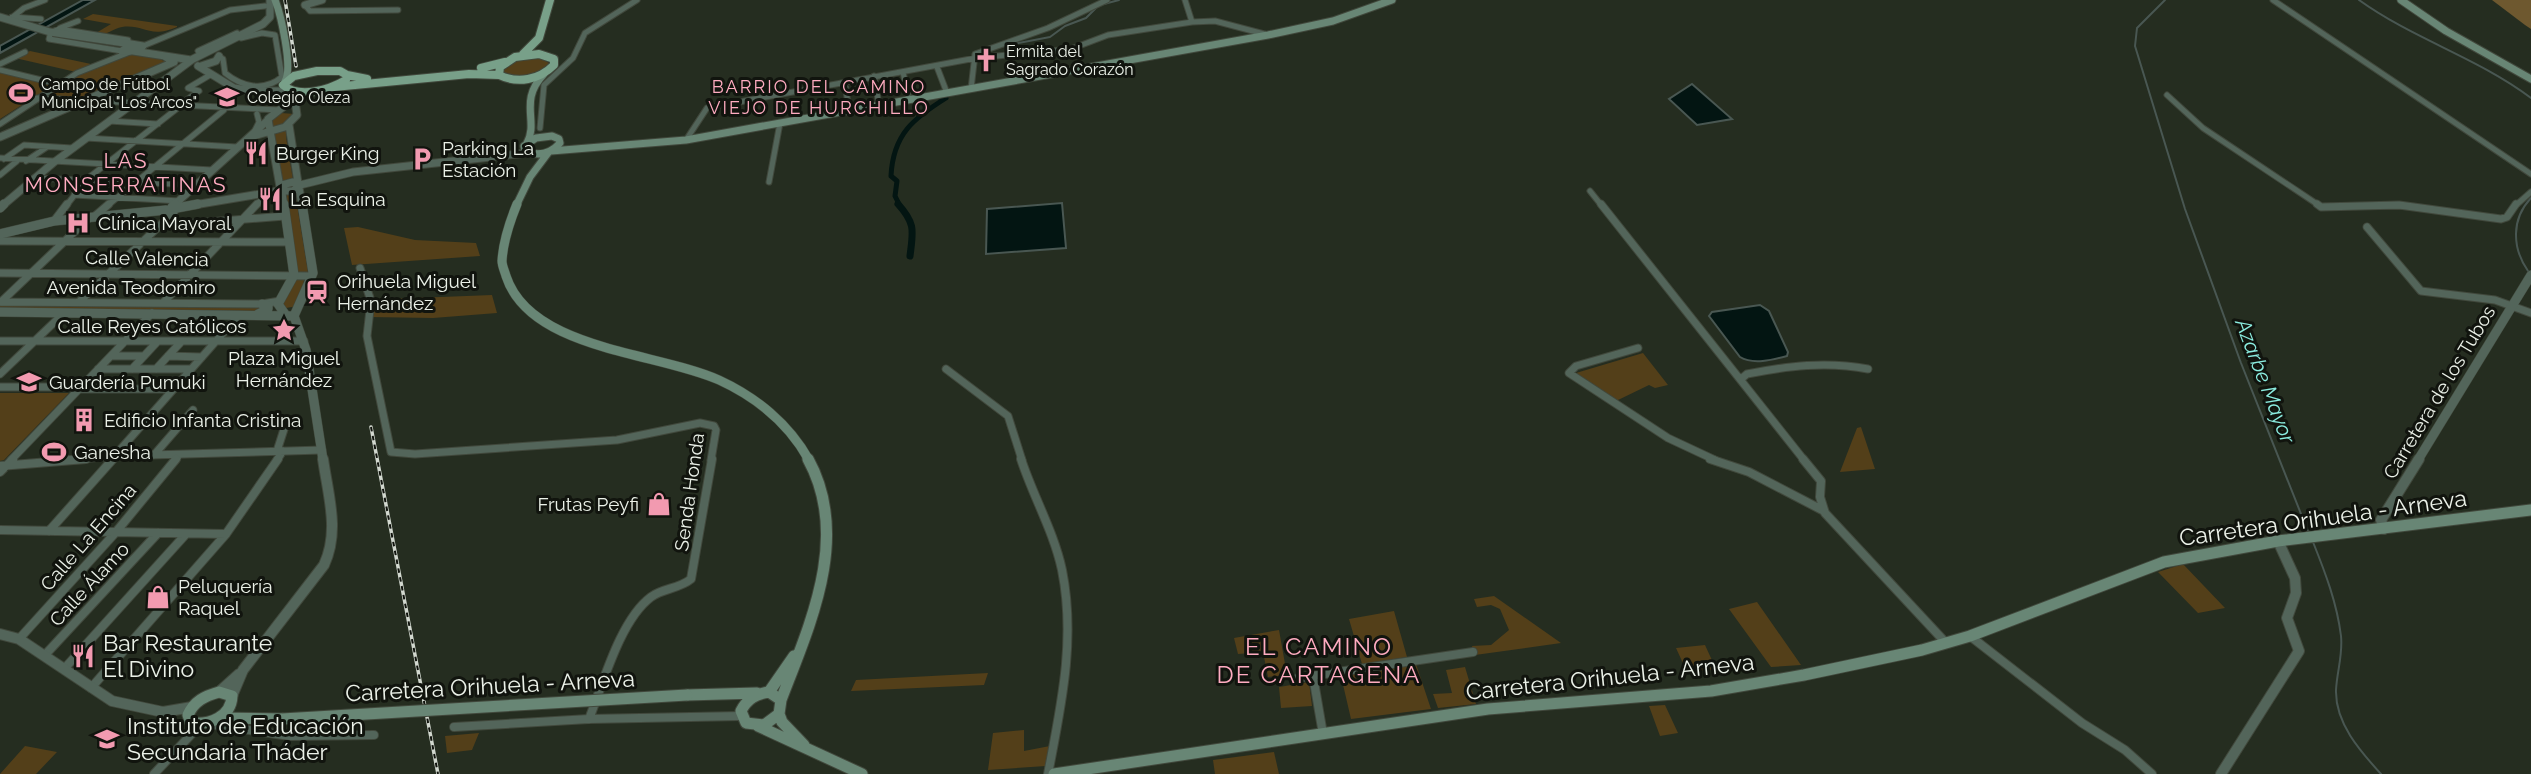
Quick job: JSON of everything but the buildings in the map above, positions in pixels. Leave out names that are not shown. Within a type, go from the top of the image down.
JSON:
[{"type":"main road","points":[[284,82],[306,73],[335,71],[376,79],[474,70],[505,62],[536,46],[550,0]]},
{"type":"main road","points":[[527,149],[550,152],[686,140],[1265,33],[1294,30],[1333,22],[1392,0]]},
{"type":"main road","points":[[2401,0],[2446,31],[2531,79]]},
{"type":"main road","points":[[271,2],[280,12],[288,68],[289,77],[283,87],[291,91],[476,74],[499,75],[531,90]]},
{"type":"main road","points":[[526,182],[527,149],[532,134],[528,122],[531,90],[555,61],[541,44],[541,35]]},
{"type":"main road","points":[[521,56],[547,54]]},
{"type":"main road","points":[[499,75],[498,71],[505,62]]},
{"type":"main road","points":[[288,68],[306,73]]},
{"type":"main road","points":[[514,80],[531,78],[546,72]]},
{"type":"main road","points":[[334,87],[344,82],[347,75]]},
{"type":"main road","points":[[530,113],[540,128],[556,138],[569,145],[592,148]]},
{"type":"main road","points":[[527,149],[542,137],[556,138]]},
{"type":"main road","points":[[556,138],[560,144],[550,152],[526,182],[505,235],[501,252],[508,286],[524,307],[542,323],[584,341],[684,366],[741,391],[777,418],[805,453],[820,486],[828,537],[819,598],[802,644],[781,700],[779,714],[770,722],[748,718],[751,697],[766,693],[802,644]]},
{"type":"main road","name":"Carretera Orihuela - Arneva","points":[[1051,774],[1120,769],[1488,709],[1711,691],[1804,675],[1970,636],[2165,562],[2278,541],[2531,510]]},
{"type":"main road","points":[[219,692],[204,696],[196,719],[219,718],[232,699]]},
{"type":"main road","name":"Carretera Orihuela - Arneva","points":[[219,692],[232,699],[244,713],[263,719]]},
{"type":"main road","points":[[766,693],[781,700]]},
{"type":"main road","name":"Carretera Orihuela - Arneva","points":[[219,718],[282,719],[687,695],[766,693]]},
{"type":"main road","name":"Carretera Orihuela - Arneva","points":[[719,694],[748,718],[840,766],[862,774]]},
{"type":"main road","name":"Carretera Orihuela - Arneva","points":[[779,714],[782,722],[806,748]]},
{"type":"street","points":[[15,23],[24,8],[45,0]]},
{"type":"street","points":[[322,0],[305,5],[310,11],[398,10]]},
{"type":"street","points":[[540,128],[544,85],[573,58],[585,33],[637,0]]},
{"type":"street","points":[[971,89],[975,54],[1048,28],[1107,0]]},
{"type":"street","points":[[1185,0],[1192,22]]},
{"type":"street","points":[[2273,0],[2531,174]]},
{"type":"street","points":[[0,124],[77,73],[132,48],[230,10],[271,2],[272,11],[267,21],[179,71],[52,163],[4,201],[0,208]]},
{"type":"street","points":[[15,23],[41,19]]},
{"type":"street","points":[[686,140],[707,108],[874,76],[937,67],[975,58],[1070,48],[1113,34],[1192,22],[1223,21],[1265,33]]},
{"type":"street","points":[[0,22],[196,60],[218,58]]},
{"type":"street","points":[[51,32],[78,22]]},
{"type":"street","points":[[196,60],[198,51],[243,31]]},
{"type":"street","points":[[51,32],[164,56],[196,60],[218,58],[223,58],[225,73],[238,82],[265,86],[282,77],[275,35],[271,33],[246,36],[225,47],[218,58],[209,73],[188,88],[199,90],[85,180],[54,221]]},
{"type":"street","points":[[0,64],[25,52]]},
{"type":"street","points":[[0,137],[172,63],[173,61],[164,56]]},
{"type":"street","points":[[555,61],[573,58]]},
{"type":"street","points":[[78,303],[212,170],[294,97],[291,91],[233,88],[218,82],[196,60]]},
{"type":"street","points":[[937,67],[947,93]]},
{"type":"street","points":[[0,70],[58,84]]},
{"type":"street","points":[[903,72],[909,100]]},
{"type":"street","points":[[874,76],[879,105]]},
{"type":"street","points":[[265,91],[284,82]]},
{"type":"street","points":[[845,83],[849,111]]},
{"type":"street","points":[[86,138],[239,145],[250,137],[289,125],[297,115],[295,101],[303,94],[317,90]]},
{"type":"street","points":[[2167,95],[2203,128],[2321,207],[2399,205],[2501,219],[2507,217],[2519,200],[2531,192]]},
{"type":"street","points":[[37,98],[296,111]]},
{"type":"street","points":[[0,305],[93,217],[225,109]]},
{"type":"street","points":[[244,110],[268,119]]},
{"type":"street","points":[[255,130],[259,122],[257,114]]},
{"type":"street","points":[[219,692],[243,670],[324,565],[332,548],[334,532],[304,341],[285,310],[294,275],[268,119]]},
{"type":"street","points":[[109,121],[158,124]]},
{"type":"street","points":[[769,182],[780,123]]},
{"type":"street","points":[[285,310],[296,305],[312,276],[289,125]]},
{"type":"street","points":[[1,159],[24,145],[72,148]]},
{"type":"street","points":[[26,161],[47,147]]},
{"type":"street","points":[[0,234],[54,221],[268,193],[280,190],[288,183],[299,185],[353,172],[504,157],[527,149]]},
{"type":"street","points":[[1,159],[212,170]]},
{"type":"street","points":[[0,176],[17,161]]},
{"type":"street","points":[[34,178],[197,185]]},
{"type":"street","points":[[1590,191],[1821,481],[1820,498],[1824,511],[1836,527],[1946,643]]},
{"type":"street","points":[[163,303],[268,193]]},
{"type":"street","points":[[74,195],[176,207]]},
{"type":"street","points":[[157,226],[285,216]]},
{"type":"street","points":[[2367,227],[2421,292],[2496,300],[2531,313]]},
{"type":"street","points":[[0,241],[288,242]]},
{"type":"street","name":"Senda Honda","points":[[360,268],[371,301],[367,336],[391,452],[415,454],[601,442],[700,423],[714,426],[716,430],[691,579],[685,584],[653,595],[640,607],[623,635],[589,719]]},
{"type":"street","name":"Calle Valencia","points":[[0,273],[312,276]]},
{"type":"street","name":"Carretera de los Tubos","points":[[2384,528],[2381,520],[2531,275]]},
{"type":"street","points":[[256,314],[268,309],[268,306],[262,304]]},
{"type":"street","name":"Avenida Teodomiro","points":[[0,305],[262,304],[285,310]]},
{"type":"street","name":"Avenida Teodomiro","points":[[0,305],[64,312],[256,314],[285,310]]},
{"type":"street","points":[[285,310],[296,305]]},
{"type":"street","points":[[0,374],[64,312]]},
{"type":"street","points":[[2,468],[152,313]]},
{"type":"street","points":[[49,531],[240,314]]},
{"type":"street","name":"Calle Reyes Católicos","points":[[0,341],[304,341]]},
{"type":"street","points":[[132,369],[158,342]]},
{"type":"street","points":[[156,369],[181,342]]},
{"type":"street","points":[[1638,348],[1576,366],[1569,373],[1646,425],[1700,455],[1749,472],[1824,511]]},
{"type":"street","points":[[111,356],[144,356]]},
{"type":"street","points":[[168,356],[202,356]]},
{"type":"street","points":[[1741,379],[1747,374],[1805,363],[1830,363],[1868,369]]},
{"type":"street","points":[[98,369],[191,369]]},
{"type":"street","points":[[946,369],[1008,416],[1031,492],[1045,519],[1062,570],[1068,642],[1067,677],[1051,774]]},
{"type":"street","points":[[0,387],[174,389]]},
{"type":"street","points":[[154,455],[192,410]]},
{"type":"street","points":[[91,688],[226,534],[280,451],[286,423]]},
{"type":"street","points":[[2,468],[115,456],[322,450]]},
{"type":"street","name":"Calle La Encina","points":[[19,639],[116,532],[179,455]]},
{"type":"street","points":[[0,530],[226,534]]},
{"type":"street","name":"Calle Álamo","points":[[44,656],[158,533]]},
{"type":"street","points":[[64,669],[186,534]]},
{"type":"street","points":[[2221,774],[2299,651],[2287,618],[2296,593],[2295,578],[2278,541]]},
{"type":"street","points":[[0,634],[19,639],[111,701],[268,734],[312,738],[374,735]]},
{"type":"street","points":[[1970,636],[2082,723],[2125,750],[2152,774]]},
{"type":"street","points":[[1298,678],[1473,652]]},
{"type":"street","points":[[232,699],[243,670]]},
{"type":"street","points":[[1313,676],[1323,734]]},
{"type":"street","points":[[454,727],[589,719],[748,718]]},
{"type":"street","points":[[154,774],[178,749],[196,719]]},
{"type":"shaded area","points":[[83,0],[95,0],[0,53],[0,46]]},
{"type":"shaded area","points":[[2492,0],[2531,0],[2531,29],[2525,25]]},
{"type":"shaded area","points":[[93,14],[177,27],[160,32],[122,27],[108,33],[96,33],[111,24],[83,19]]},
{"type":"shaded area","points":[[30,51],[91,64],[76,72],[15,58]]},
{"type":"shaded area","points":[[132,53],[154,56],[166,62],[81,100],[44,97],[74,76]]},
{"type":"shaded area","points":[[536,56],[549,63],[540,72],[523,76],[504,73],[504,68],[511,62]]},
{"type":"shaded area","name":"Campo de Fútbol Municipal \"Los Arcos\"","points":[[0,72],[53,85],[0,119]]},
{"type":"shaded area","points":[[1692,84],[1732,119],[1697,125],[1669,99]]},
{"type":"shaded area","points":[[281,113],[295,114],[286,124],[286,137],[308,272],[298,306],[280,309],[295,280],[271,118]]},
{"type":"shaded area","points":[[1062,203],[1066,248],[986,254],[987,209]]},
{"type":"shaded area","points":[[358,227],[415,240],[476,243],[480,256],[352,265],[344,228]]},
{"type":"shaded area","points":[[492,295],[497,313],[433,318],[368,317],[364,300]]},
{"type":"shaded area","points":[[0,304],[262,306],[261,311],[0,310]]},
{"type":"shaded area","points":[[1760,305],[1769,311],[1788,352],[1787,356],[1757,361],[1740,357],[1709,316],[1712,312]]},
{"type":"shaded area","points":[[1643,353],[1668,385],[1655,388],[1649,385],[1616,401],[1576,373]]},
{"type":"shaded area","points":[[0,393],[69,393],[0,461]]},
{"type":"shaded area","points":[[1861,427],[1875,469],[1840,472],[1857,428]]},
{"type":"shaded area","points":[[2183,564],[2225,608],[2198,613],[2158,572]]},
{"type":"shaded area","points":[[1494,596],[1561,643],[1475,655],[1472,646],[1491,645],[1509,630],[1500,609],[1491,605],[1477,607],[1474,599]]},
{"type":"shaded area","points":[[1757,602],[1801,665],[1771,667],[1729,609]]},
{"type":"shaded area","points":[[1394,611],[1407,657],[1362,664],[1349,619]]},
{"type":"shaded area","points":[[1279,630],[1287,675],[1268,677],[1263,652],[1238,654],[1234,638]]},
{"type":"shaded area","points":[[1705,645],[1716,669],[1687,672],[1676,648]]},
{"type":"shaded area","points":[[1416,664],[1431,709],[1351,719],[1341,676]]},
{"type":"shaded area","points":[[1465,667],[1476,704],[1438,708],[1433,694],[1452,693],[1446,670]]},
{"type":"shaded area","points":[[988,673],[984,685],[851,691],[856,680]]},
{"type":"shaded area","points":[[1309,682],[1312,706],[1281,708],[1279,687]]},
{"type":"shaded area","points":[[1665,705],[1678,733],[1660,736],[1649,706]]},
{"type":"shaded area","points":[[1024,730],[1024,751],[1050,746],[1046,766],[988,770],[993,733]]},
{"type":"shaded area","points":[[479,733],[472,750],[447,753],[445,736]]},
{"type":"shaded area","points":[[25,746],[57,752],[36,774],[0,774]]},
{"type":"shaded area","points":[[1274,752],[1279,774],[1215,774],[1213,760]]},
{"type":"waterway","points":[[1104,4],[1119,0]]},
{"type":"waterway","name":"Azarbe Mayor","points":[[2165,0],[2137,28],[2135,46],[2185,209],[2241,363],[2309,534]]},
{"type":"waterway","points":[[2359,0],[2401,26],[2489,71],[2531,98]]},
{"type":"waterway","points":[[1008,45],[1050,37],[1065,26],[1086,18],[1096,8]]},
{"type":"waterway","points":[[900,206],[895,196],[897,181],[891,176],[896,149],[915,120],[946,98]]},
{"type":"waterway","points":[[2528,271],[2519,253],[2516,234],[2520,215],[2531,198]]},
{"type":"waterway","points":[[898,204],[912,228],[910,256]]},
{"type":"waterway","name":"Azarbe Mayor","points":[[2313,542],[2330,588],[2341,636],[2336,690],[2340,714],[2350,736],[2381,774]]},
{"type":"railway","points":[[285,0],[296,66]]},
{"type":"railway","points":[[371,427],[438,774]]},
{"type":"place","name":"Ermita del Sagrado Corazón","points":[[986,60]]},
{"type":"place","name":"Campo de Fútbol Municipal \"Los Arcos\"","points":[[21,93]]},
{"type":"place","name":"Colegio Oleza","points":[[227,97]]},
{"type":"place","name":"Burger King","points":[[256,153]]},
{"type":"place","name":"Parking La Estación","points":[[422,159]]},
{"type":"place","name":"La Esquina","points":[[270,199]]},
{"type":"place","name":"Clínica Mayoral","points":[[78,223]]},
{"type":"place","name":"Orihuela Miguel Hernández","points":[[317,292]]},
{"type":"place","name":"Plaza Miguel Hernández","points":[[284,330]]},
{"type":"place","name":"Guardería Pumuki","points":[[29,382]]},
{"type":"place","name":"Edificio Infanta Cristina","points":[[84,420]]},
{"type":"place","name":"Ganesha","points":[[54,452]]},
{"type":"place","name":"Frutas Peyfi","points":[[659,504]]},
{"type":"place","name":"Peluquería Raquel","points":[[158,597]]},
{"type":"place","name":"Bar Restaurante El Divino","points":[[83,656]]},
{"type":"place","name":"Instituto de Educación Secundaria Tháder","points":[[107,739]]},
{"type":"district","name":"BARRIO DEL CAMINO VIEJO DE HURCHILLO","points":[[819,98]]},
{"type":"district","name":"LAS MONSERRATINAS","points":[[126,173]]},
{"type":"district","name":"EL CAMINO DE CARTAGENA","points":[[1319,661]]}]
